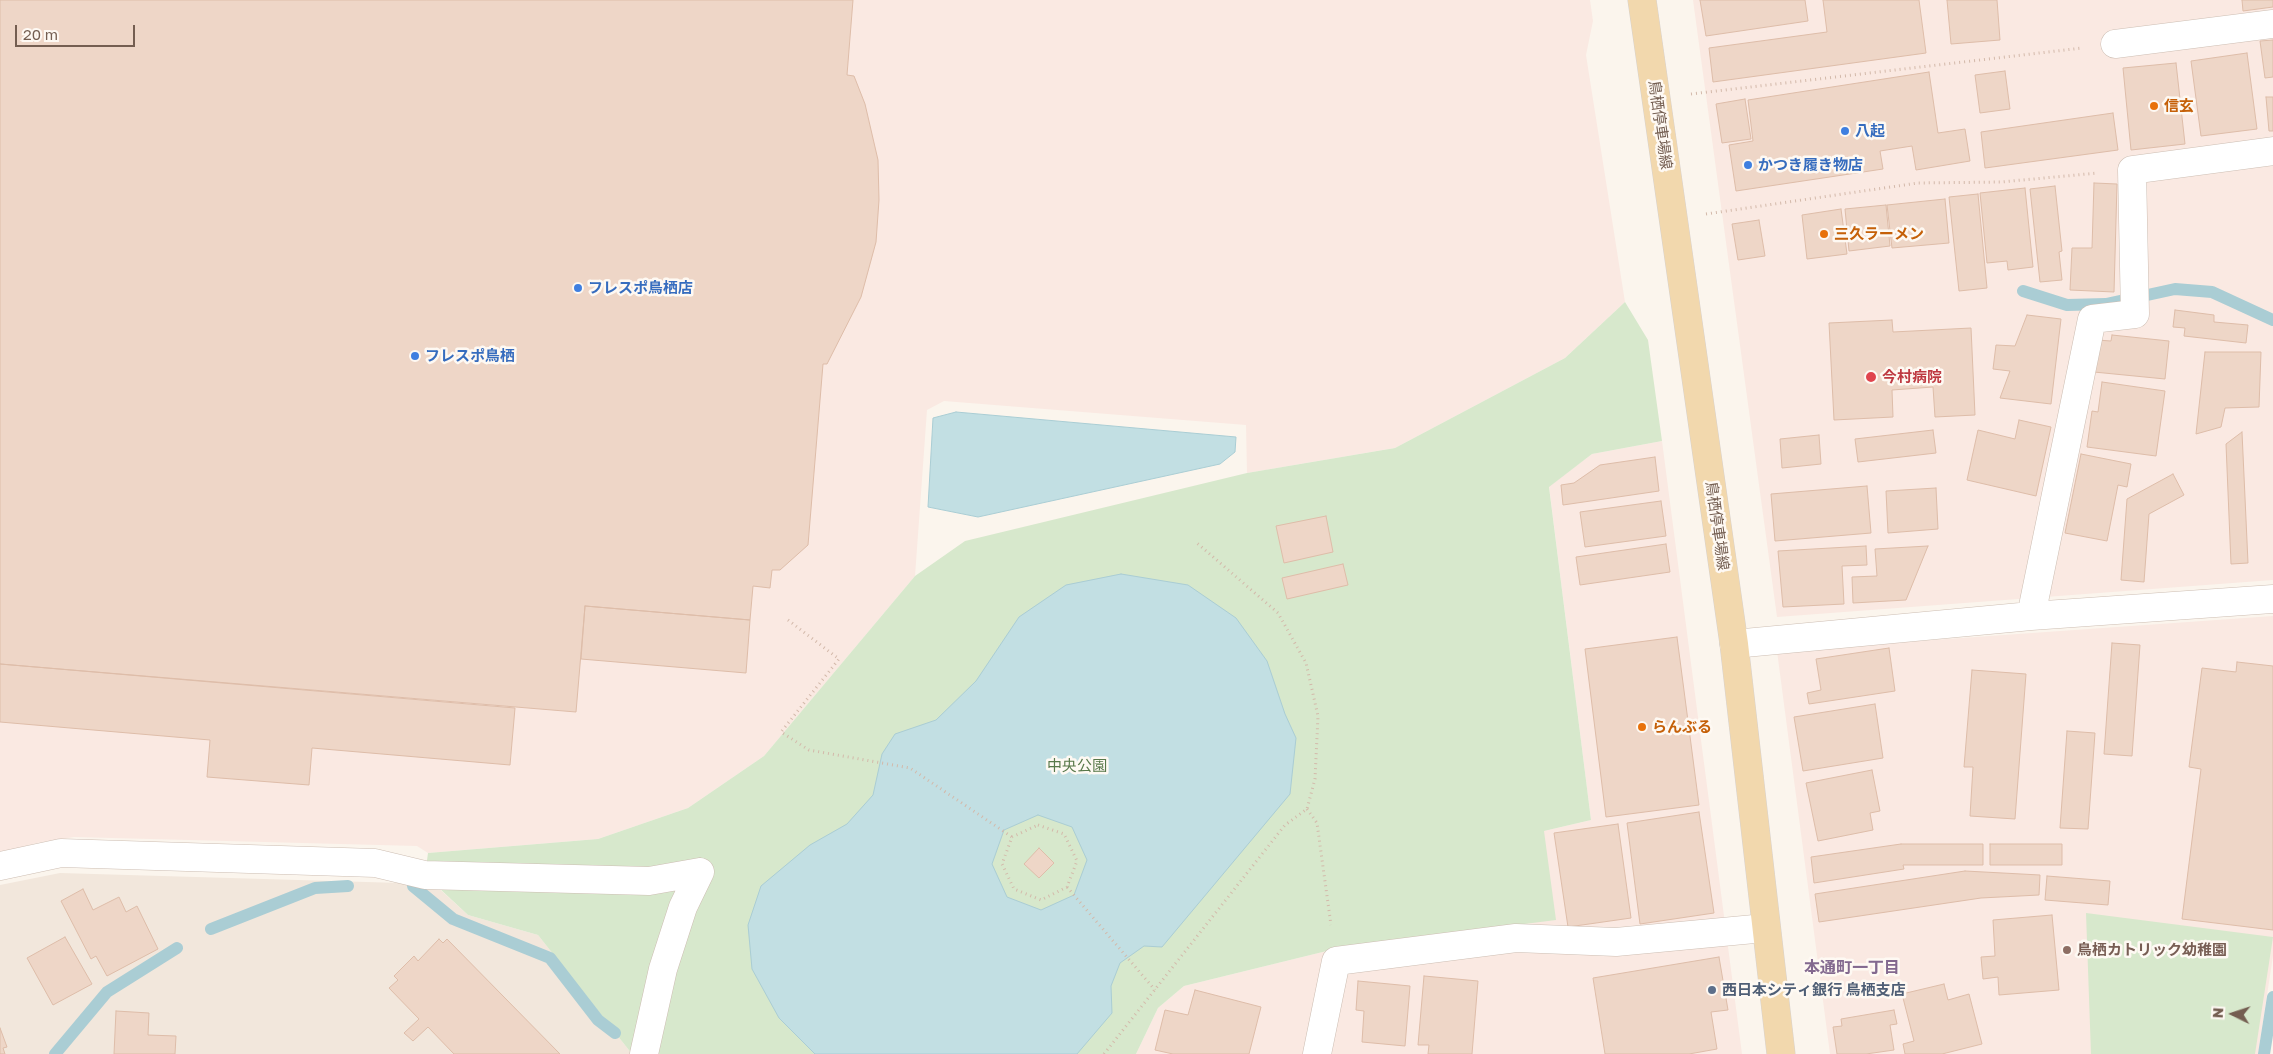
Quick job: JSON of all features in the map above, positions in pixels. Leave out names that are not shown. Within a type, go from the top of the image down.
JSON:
[{"type":"main road","name":"鳥栖停車場線","points":[[1642,0],[1734,644],[1765,928],[1782,1054]]},
{"type":"street","points":[[2115,44],[2273,24]]},
{"type":"street","points":[[2031,616],[2092,319],[2134,302],[2132,170],[2273,151]]},
{"type":"street","points":[[1734,644],[2031,616],[2273,599]]},
{"type":"street","points":[[0,866],[60,853],[375,863],[425,875],[649,881],[700,872],[683,907],[663,969],[644,1054]]},
{"type":"street","points":[[1317,1054],[1336,961],[1516,938],[1616,942],[1765,928]]},
{"type":"path","points":[[1656,98],[2115,44]]},
{"type":"path","points":[[1674,219],[1918,183],[2000,182],[2132,170]]},
{"type":"path","points":[[1104,1054],[1285,825],[1307,809],[1316,779],[1318,716],[1306,664],[1278,613],[1197,543]]},
{"type":"path","points":[[788,620],[839,660],[781,732],[809,750],[910,768],[1012,837]]},
{"type":"path","points":[[1307,809],[1317,823],[1336,961]]},
{"type":"path","points":[[1038,825],[1064,834],[1077,860],[1067,887],[1041,900],[1014,889],[1002,864],[1012,837],[1038,825]]},
{"type":"path","points":[[1067,887],[1155,990]]},
{"type":"shaded area","name":"フレスポ鳥栖","points":[[0,0],[1590,0],[1593,21],[1586,55],[1625,302],[1565,358],[1395,448],[1247,473],[1246,425],[944,401],[927,410],[915,576],[764,756],[688,808],[598,839],[428,853],[417,846],[74,837],[37,843],[0,853]]},
{"type":"shaded area","points":[[1693,0],[2273,0],[2273,580],[1777,617]]},
{"type":"shaded area","points":[[1662,441],[1742,1054],[1136,1054],[1158,1008],[1184,986],[1343,947],[1544,831],[1591,820],[1549,486],[1592,454]]},
{"type":"shaded area","points":[[2273,616],[2273,956],[2258,1054],[1830,1054],[1777,651]]},
{"type":"shaded area","points":[[60,873],[434,884],[468,915],[538,935],[632,1054],[0,1054],[0,885]]},
{"type":"green space","name":"中央公園","points":[[1625,302],[1648,340],[1662,441],[1592,454],[1549,487],[1591,820],[1544,831],[1556,920],[1343,947],[1184,986],[1158,1008],[1136,1054],[632,1054],[538,935],[468,915],[425,875],[428,853],[598,839],[688,808],[764,756],[915,576],[965,541],[1247,473],[1395,448],[1565,358]]},
{"type":"green space","points":[[2086,913],[2273,937],[2255,1054],[2091,1054]]},
{"type":"water","points":[[956,412],[1236,437],[1235,452],[1220,464],[978,517],[928,507],[933,418]]},
{"type":"water","points":[[1121,574],[1188,585],[1236,618],[1267,661],[1285,714],[1296,738],[1290,794],[1162,947],[1144,946],[1120,963],[1111,986],[1112,1013],[1077,1054],[815,1054],[779,1018],[752,969],[748,925],[761,886],[810,845],[847,824],[873,795],[882,754],[895,734],[936,720],[976,681],[1019,617],[1066,585]],"holes":[[[1038,815],[1072,827],[1087,860],[1074,895],[1041,910],[1007,897],[992,864],[1004,830]]]},
{"type":"building","name":"フレスポ鳥栖","points":[[0,0],[853,0],[847,75],[854,76],[865,104],[878,160],[879,200],[876,242],[861,297],[827,364],[823,364],[808,545],[780,570],[772,570],[770,588],[753,586],[750,620],[585,606],[576,712],[0,664]]},
{"type":"building","points":[[1700,0],[1805,0],[1808,21],[1706,36]]},
{"type":"building","points":[[1823,0],[1919,0],[1926,53],[1713,82],[1709,48],[1827,32]]},
{"type":"building","points":[[1947,0],[1997,0],[2000,40],[1951,44]]},
{"type":"building","points":[[2242,0],[2273,0],[2273,7],[2243,11]]},
{"type":"building","points":[[2273,40],[2273,77],[2265,78],[2260,41]]},
{"type":"building","points":[[2247,53],[2257,129],[2201,136],[2191,61]]},
{"type":"building","name":"信玄","points":[[2176,63],[2185,144],[2131,150],[2123,68]]},
{"type":"building","points":[[2005,71],[2010,109],[1980,113],[1975,75]]},
{"type":"building","name":"八起","points":[[1929,72],[1938,133],[1965,129],[1970,161],[1916,170],[1912,146],[1880,151],[1883,169],[1736,191],[1729,145],[1753,141],[1748,100]]},
{"type":"building","points":[[2266,97],[2273,97],[2273,131],[2269,131]]},
{"type":"building","points":[[1745,99],[1751,139],[1722,143],[1716,104]]},
{"type":"building","points":[[2113,113],[2118,150],[1985,168],[1981,132]]},
{"type":"building","points":[[2094,183],[2117,184],[2114,292],[2070,290],[2072,248],[2092,248]]},
{"type":"building","points":[[2055,186],[2062,251],[2059,252],[2062,280],[2040,282],[2030,189]]},
{"type":"building","points":[[2025,188],[2033,267],[2008,270],[2007,261],[1987,263],[1980,193]]},
{"type":"building","points":[[1978,194],[1987,288],[1959,291],[1949,197]]},
{"type":"building","points":[[1945,199],[1949,243],[1892,248],[1887,205]]},
{"type":"building","points":[[1886,205],[1890,246],[1849,251],[1845,209]]},
{"type":"building","name":"三久ラーメン","points":[[1841,209],[1847,254],[1807,259],[1802,215]]},
{"type":"building","points":[[1759,220],[1765,256],[1738,260],[1732,224]]},
{"type":"building","points":[[2175,310],[2214,315],[2214,322],[2248,325],[2246,343],[2184,336],[2185,328],[2173,327]]},
{"type":"building","points":[[2027,315],[2061,319],[2051,404],[2000,398],[2010,371],[1993,369],[1996,345],[2015,346]]},
{"type":"building","points":[[1892,320],[1893,332],[1971,328],[1975,415],[1935,417],[1933,387],[1892,390],[1893,417],[1834,420],[1829,323]]},
{"type":"building","points":[[2112,335],[2169,341],[2165,379],[2094,372],[2097,340],[2111,341]]},
{"type":"building","points":[[2205,352],[2261,352],[2259,407],[2225,408],[2221,427],[2196,434]]},
{"type":"building","points":[[2102,382],[2165,391],[2156,456],[2087,447],[2092,411],[2098,412]]},
{"type":"building","points":[[2019,420],[2051,427],[2036,496],[1967,480],[1978,430],[2015,439]]},
{"type":"building","points":[[1933,430],[1936,453],[1858,462],[1855,439]]},
{"type":"building","points":[[2242,432],[2248,563],[2231,564],[2226,444]]},
{"type":"building","points":[[1819,435],[1821,464],[1782,468],[1780,439]]},
{"type":"building","points":[[2081,454],[2131,464],[2127,487],[2118,485],[2107,541],[2065,533]]},
{"type":"building","points":[[1655,457],[1659,491],[1563,505],[1561,485],[1574,483],[1600,465]]},
{"type":"building","points":[[2173,474],[2184,495],[2149,514],[2144,582],[2121,580],[2127,499]]},
{"type":"building","points":[[1867,486],[1871,533],[1775,541],[1771,494]]},
{"type":"building","points":[[1936,488],[1938,529],[1888,533],[1886,491]]},
{"type":"building","points":[[1661,501],[1666,536],[1585,547],[1580,512]]},
{"type":"building","points":[[1326,516],[1333,552],[1284,563],[1276,526]]},
{"type":"building","points":[[1666,544],[1670,572],[1580,585],[1576,557]]},
{"type":"building","points":[[1866,546],[1867,565],[1842,566],[1844,604],[1783,607],[1778,551]]},
{"type":"building","points":[[1928,546],[1906,600],[1853,603],[1852,577],[1877,576],[1875,549]]},
{"type":"building","points":[[1343,564],[1348,585],[1287,599],[1282,578]]},
{"type":"building","points":[[585,606],[750,620],[746,673],[581,659]]},
{"type":"building","name":"らんぶる","points":[[1677,637],[1699,805],[1606,817],[1585,649]]},
{"type":"building","points":[[2112,643],[2140,645],[2132,756],[2104,754]]},
{"type":"building","points":[[1889,648],[1895,691],[1809,704],[1807,693],[1821,690],[1816,659]]},
{"type":"building","points":[[2237,662],[2273,666],[2273,930],[2182,919],[2201,769],[2189,767],[2202,668],[2236,672]]},
{"type":"building","points":[[0,664],[515,708],[510,765],[312,748],[309,785],[207,777],[210,740],[0,722]]},
{"type":"building","points":[[1972,670],[2026,674],[2015,819],[1970,816],[1973,767],[1964,767]]},
{"type":"building","points":[[1875,704],[1883,758],[1803,771],[1794,717]]},
{"type":"building","points":[[2067,731],[2095,733],[2088,829],[2060,828]]},
{"type":"building","points":[[1872,770],[1880,811],[1870,813],[1873,830],[1818,841],[1806,783]]},
{"type":"building","points":[[1699,812],[1714,913],[1640,924],[1627,823]]},
{"type":"building","points":[[1618,824],[1631,918],[1568,927],[1554,833]]},
{"type":"building","points":[[1901,844],[1983,844],[1983,865],[1903,865],[1904,869],[1814,883],[1811,857]]},
{"type":"building","points":[[1990,844],[2062,844],[2062,865],[1990,865]]},
{"type":"building","points":[[1039,848],[1054,863],[1039,878],[1024,864]]},
{"type":"building","points":[[1965,871],[2040,875],[2039,895],[1981,898],[1819,922],[1815,894]]},
{"type":"building","points":[[2047,876],[2110,881],[2108,905],[2045,900]]},
{"type":"building","points":[[83,889],[93,910],[119,897],[126,912],[137,906],[158,949],[107,976],[96,956],[91,959],[61,901]]},
{"type":"building","points":[[2052,915],[2059,990],[1999,995],[1998,977],[1983,979],[1981,957],[1995,956],[1993,920]]},
{"type":"building","points":[[65,937],[92,984],[53,1005],[27,958]]},
{"type":"building","points":[[439,939],[443,943],[447,939],[560,1054],[454,1054],[428,1027],[413,1041],[404,1033],[419,1019],[389,988],[398,980],[394,976],[414,956],[418,961]]},
{"type":"building","points":[[1719,957],[1728,1010],[1711,1012],[1717,1049],[1689,1054],[1605,1054],[1593,978]]},
{"type":"building","points":[[1424,976],[1478,981],[1472,1054],[1428,1054],[1429,1045],[1418,1045]]},
{"type":"building","points":[[1358,981],[1410,986],[1405,1046],[1362,1042],[1364,1011],[1356,1010]]},
{"type":"building","points":[[1944,984],[1948,1000],[1969,994],[1982,1044],[1942,1054],[1905,1054],[1903,1044],[1914,1041],[1902,994]]},
{"type":"building","points":[[1195,990],[1261,1007],[1249,1054],[1173,1054],[1155,1050],[1165,1010],[1188,1015]]},
{"type":"building","points":[[1894,1010],[1897,1024],[1890,1025],[1894,1050],[1866,1054],[1837,1054],[1833,1027],[1842,1026],[1841,1019]]},
{"type":"building","points":[[116,1011],[149,1013],[148,1035],[176,1036],[175,1054],[114,1054]]},
{"type":"building","points":[[0,1028],[7,1047],[3,1048],[5,1054],[0,1054]]},
{"type":"waterway","points":[[2023,291],[2067,305],[2106,304],[2175,289],[2212,292],[2273,320]]},
{"type":"waterway","points":[[211,929],[315,888],[348,886]]},
{"type":"waterway","points":[[413,886],[453,919],[550,958],[598,1020],[615,1033]]},
{"type":"waterway","points":[[55,1054],[107,992],[177,948]]},
{"type":"waterway","points":[[2264,1054],[2273,997]]},
{"type":"place","name":"信玄","points":[[2154,106]]},
{"type":"place","name":"八起","points":[[1845,131]]},
{"type":"place","name":"かつき履き物店","points":[[1748,165]]},
{"type":"place","name":"三久ラーメン","points":[[1824,234]]},
{"type":"place","name":"フレスポ鳥栖店","points":[[578,288]]},
{"type":"place","name":"フレスポ鳥栖","points":[[415,356]]},
{"type":"place","name":"今村病院","points":[[1871,377]]},
{"type":"place","name":"らんぶる","points":[[1642,727]]},
{"type":"place","name":"鳥栖カトリック幼稚園","points":[[2067,950]]},
{"type":"place","name":"西日本シティ銀行 鳥栖支店","points":[[1712,990]]},
{"type":"district","name":"本通町一丁目","points":[[1852,968]]}]
